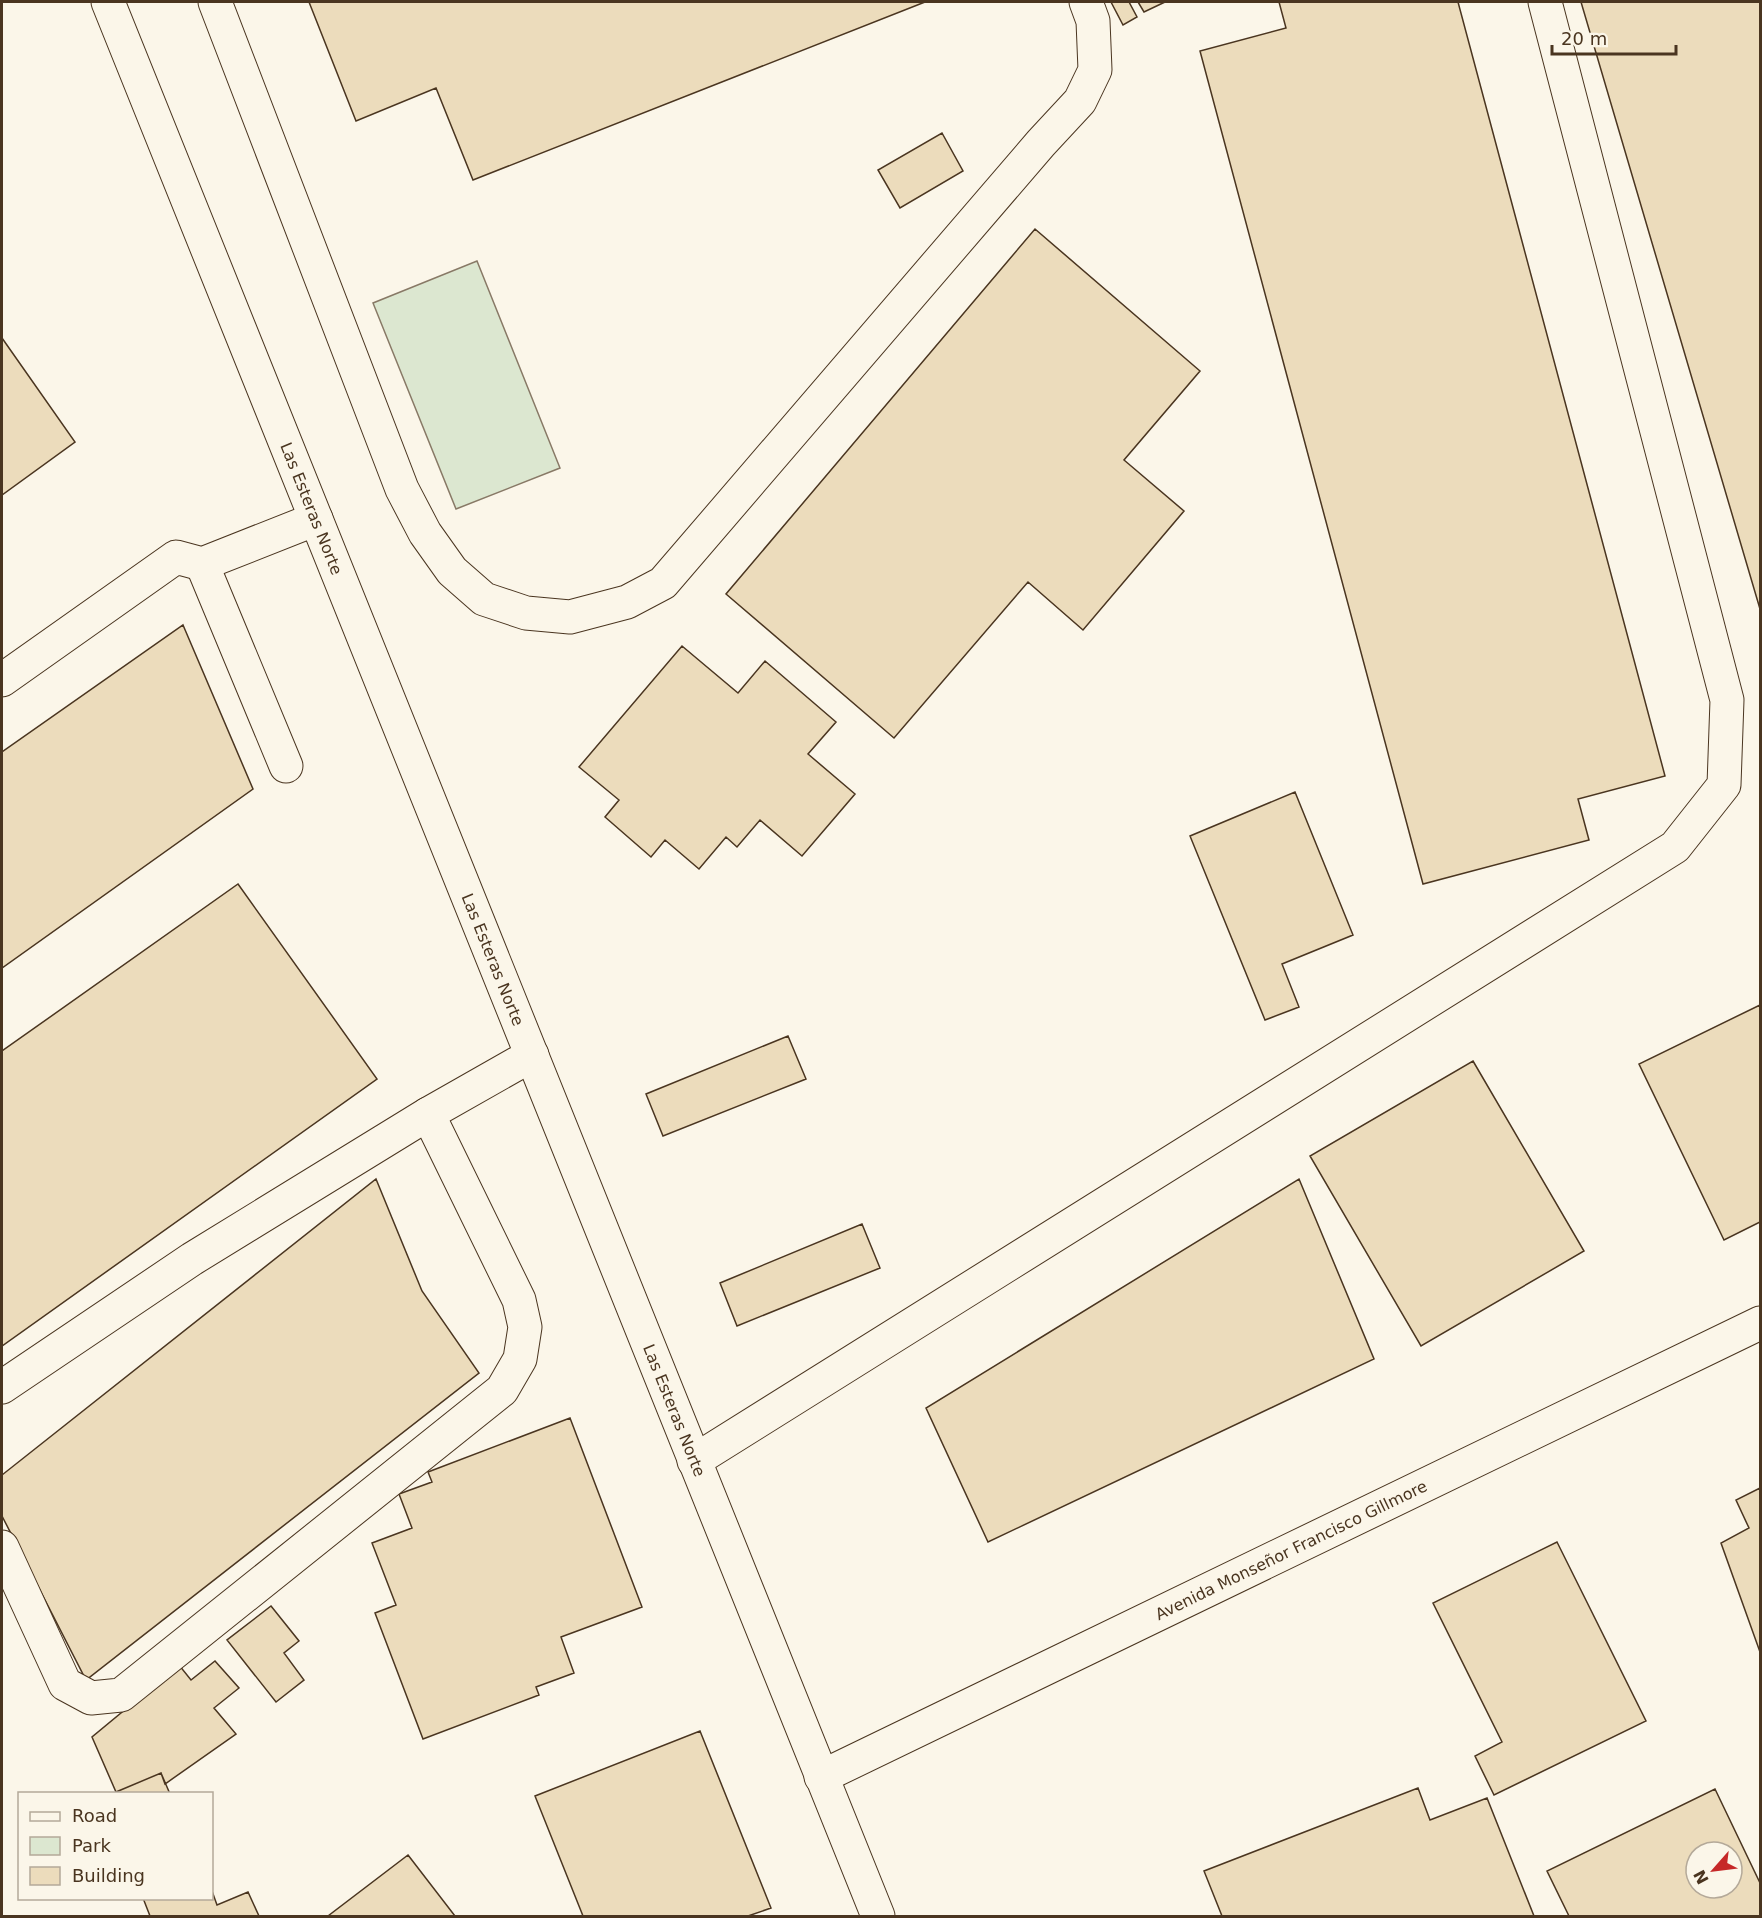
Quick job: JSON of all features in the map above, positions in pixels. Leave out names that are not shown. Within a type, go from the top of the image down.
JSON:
[{"type":"street","name":"Las Esteras Norte","points":[[108,2],[878,1917]]},
{"type":"street","points":[[215,2],[402,489],[425,533],[452,571],[484,599],[526,614],[570,617],[627,602],[663,583],[1041,143],[1080,101],[1095,70],[1093,21],[1086,2]]},
{"type":"street","points":[[694,1461],[1675,847],[1724,785],[1727,700],[1545,2]]},
{"type":"street","points":[[2,680],[176,557],[202,564],[316,519]]},
{"type":"street","points":[[202,564],[286,766]]},
{"type":"street","points":[[2,1387],[192,1259],[428,1114],[532,1055]]},
{"type":"street","points":[[2,1547],[65,1684],[91,1698],[121,1695],[501,1390],[520,1359],[525,1327],[519,1300],[428,1114]]},
{"type":"street","name":"Avenida Monseñor Francisco Gillmore","points":[[821,1777],[1761,1323]]},
{"type":"green space","points":[[477,261],[560,468],[456,509],[373,303]]},
{"type":"building","points":[[309,2],[925,2],[473,180],[436,88],[356,121]]},
{"type":"building","points":[[1111,2],[1129,2],[1137,17],[1123,25]]},
{"type":"building","points":[[1138,2],[1165,2],[1144,12]]},
{"type":"building","points":[[1279,2],[1458,2],[1665,776],[1578,799],[1589,840],[1423,884],[1200,51],[1286,28]]},
{"type":"building","points":[[1581,2],[1760,2],[1760,609]]},
{"type":"building","points":[[942,133],[963,171],[900,208],[878,170]]},
{"type":"building","points":[[1035,229],[1200,371],[1124,460],[1184,511],[1083,630],[1028,582],[894,738],[726,594]]},
{"type":"building","points":[[2,338],[75,442],[2,495]]},
{"type":"building","points":[[183,625],[253,789],[2,968],[2,752]]},
{"type":"building","points":[[682,646],[738,693],[765,661],[836,722],[808,754],[855,794],[802,856],[760,820],[737,847],[726,837],[699,869],[665,840],[651,857],[605,817],[619,800],[579,767]]},
{"type":"building","points":[[1295,792],[1353,935],[1282,964],[1299,1007],[1265,1020],[1190,836]]},
{"type":"building","points":[[238,884],[377,1079],[2,1346],[2,1051]]},
{"type":"building","points":[[1760,1005],[1760,1222],[1724,1240],[1639,1064]]},
{"type":"building","points":[[788,1036],[806,1079],[663,1136],[646,1094]]},
{"type":"building","points":[[1473,1061],[1584,1251],[1421,1346],[1310,1156]]},
{"type":"building","points":[[376,1179],[422,1291],[479,1373],[86,1680],[2,1516],[2,1475]]},
{"type":"building","points":[[1299,1179],[1374,1359],[988,1542],[926,1408]]},
{"type":"building","points":[[862,1224],[880,1268],[737,1326],[720,1283]]},
{"type":"building","points":[[570,1418],[642,1607],[561,1637],[574,1673],[536,1687],[539,1695],[423,1739],[375,1613],[396,1605],[372,1543],[412,1528],[399,1494],[432,1482],[428,1472]]},
{"type":"building","points":[[1760,1488],[1760,1652],[1721,1543],[1749,1528],[1736,1500]]},
{"type":"building","points":[[1557,1542],[1646,1721],[1494,1795],[1475,1756],[1502,1742],[1433,1603]]},
{"type":"building","points":[[271,1606],[299,1641],[284,1653],[304,1680],[276,1702],[227,1640]]},
{"type":"building","points":[[215,1661],[239,1688],[214,1708],[236,1734],[165,1784],[161,1773],[116,1792],[92,1737],[179,1665],[191,1680]]},
{"type":"building","points":[[700,1731],[771,1908],[748,1916],[583,1916],[535,1796]]},
{"type":"building","points":[[161,1773],[169,1792],[116,1792]]},
{"type":"building","points":[[1418,1788],[1430,1820],[1487,1798],[1534,1916],[1222,1916],[1204,1871]]},
{"type":"building","points":[[1715,1789],[1739,1840],[1684,1840],[1684,1900],[1744,1900],[1744,1850],[1760,1883],[1760,1916],[1569,1916],[1547,1871]]},
{"type":"building","points":[[408,1855],[455,1916],[328,1916]]},
{"type":"building","points":[[248,1892],[259,1916],[150,1916],[144,1900],[213,1900],[213,1894],[217,1905]]}]
